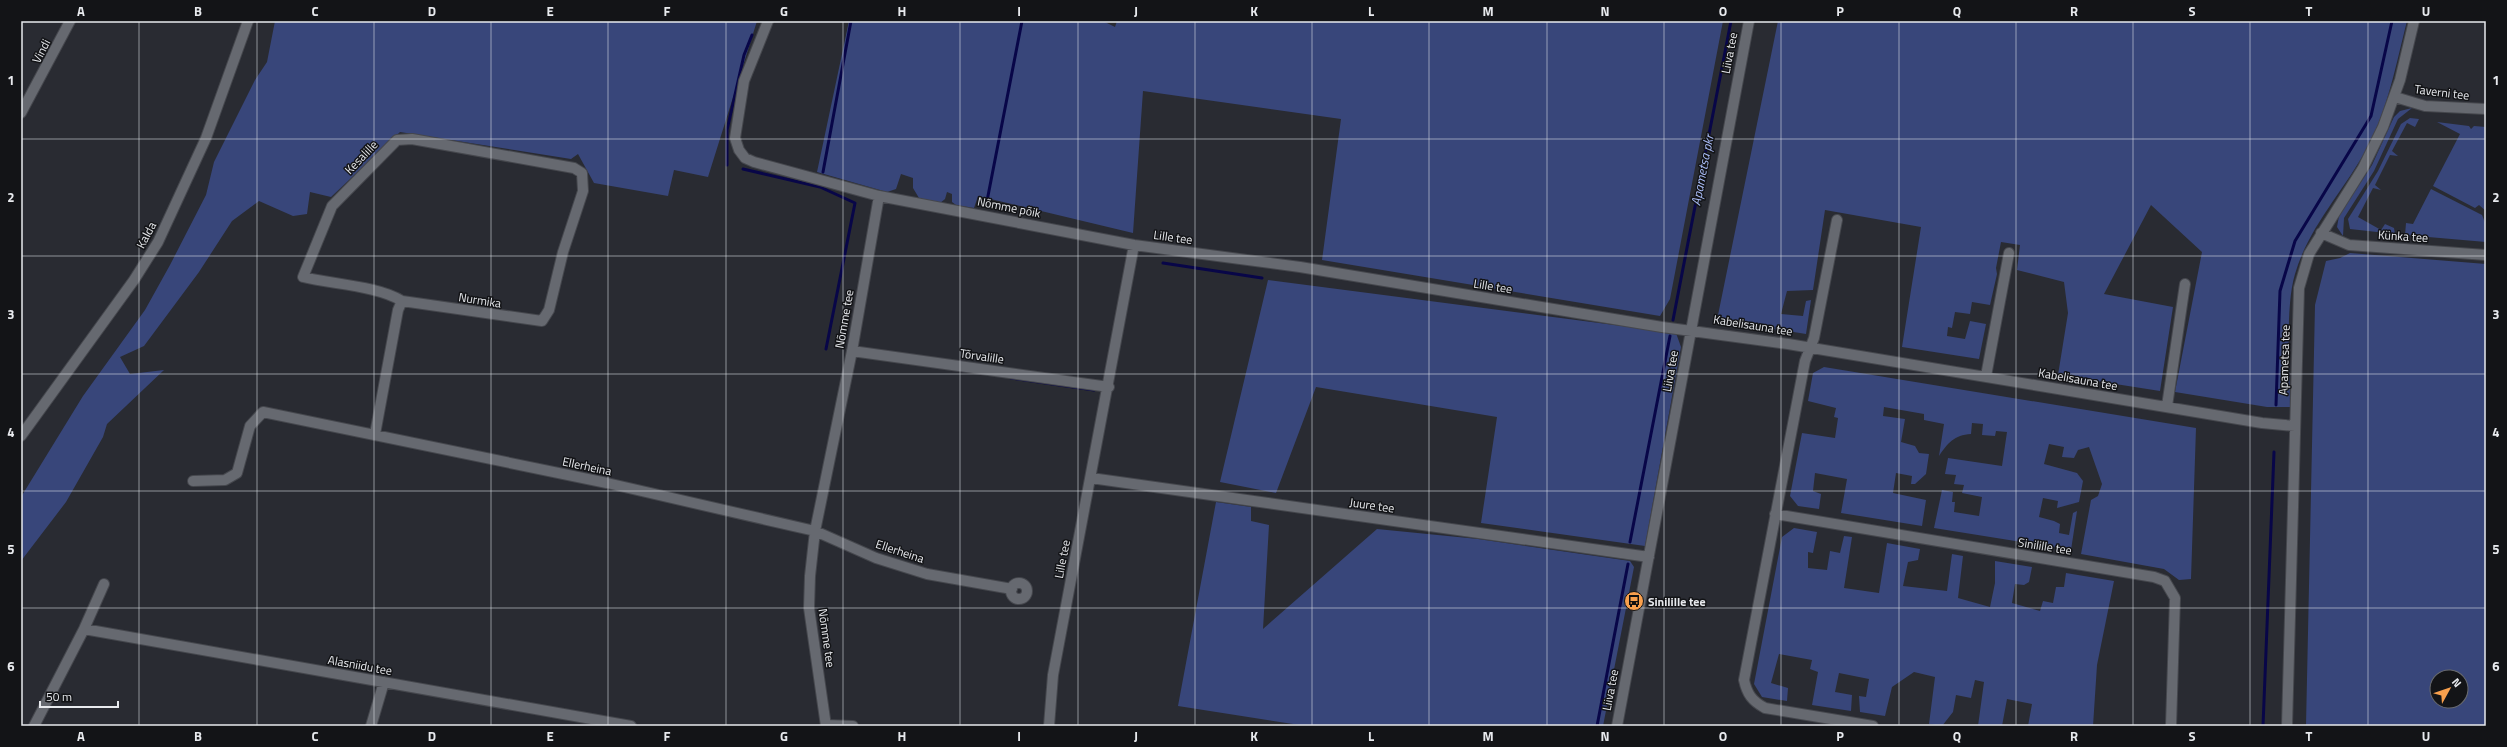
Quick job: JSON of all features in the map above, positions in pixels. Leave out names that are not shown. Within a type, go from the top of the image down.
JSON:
[{"type":"street","name":"Vindi","points":[[21,113],[70,21]]},
{"type":"street","name":"Kalda","points":[[21,436],[134,280],[158,242],[206,138],[248,21]]},
{"type":"street","points":[[768,21],[744,81],[735,138],[739,150],[746,158],[754,162],[879,196]]},
{"type":"street","name":"Liiva tee","points":[[1617,726],[1749,21]]},
{"type":"street","name":"Apametsa tee","points":[[2287,726],[2299,288],[2309,254],[2363,168],[2395,97],[2414,21]]},
{"type":"street","name":"Taverni tee","points":[[2395,97],[2425,106],[2486,110]]},
{"type":"street","name":"Kesalille","points":[[402,301],[390,294],[328,284],[303,277],[332,206],[397,140],[419,140],[574,168],[582,173],[584,181]]},
{"type":"street","name":"Nurmika","points":[[402,301],[542,321],[549,310],[584,181]]},
{"type":"street","name":"Nõmme põik","points":[[879,196],[1134,245]]},
{"type":"street","name":"Nõmme tee","points":[[826,726],[809,608],[815,531],[852,351],[879,196]]},
{"type":"street","points":[[1837,220],[1810,348],[1805,361],[1744,680],[1746,691],[1757,703],[1765,708],[1873,726]]},
{"type":"street","name":"Künka tee","points":[[2321,233],[2349,245],[2486,255]]},
{"type":"street","name":"Lille tee","points":[[1049,726],[1053,675],[1109,387],[1134,245],[1300,267],[1662,327],[1691,329]]},
{"type":"street","points":[[1986,376],[2009,253]]},
{"type":"street","points":[[2167,406],[2185,284]]},
{"type":"street","points":[[375,434],[396,318],[402,301]]},
{"type":"street","name":"Kabelisauna tee","points":[[1691,329],[1986,376],[2262,423],[2295,426]]},
{"type":"street","name":"Tõrvalille","points":[[852,351],[1109,387]]},
{"type":"street","name":"Ellerheina","points":[[193,481],[225,480],[237,473],[250,426],[263,412],[607,483],[815,531],[876,558],[927,574],[1012,589]]},
{"type":"street","name":"Juure tee","points":[[1091,478],[1649,557]]},
{"type":"street","name":"Sinilille tee","points":[[1775,514],[2154,577],[2164,581],[2175,598],[2171,726]]},
{"type":"street","points":[[34,726],[84,628],[104,584]]},
{"type":"street","name":"Alasniidu tee","points":[[84,628],[631,726]]},
{"type":"street","points":[[371,726],[384,682]]},
{"type":"street","points":[[826,726],[853,726]]},
{"type":"shaded area","points":[[275,21],[757,21],[708,177],[674,170],[668,196],[594,183],[578,154],[571,159],[400,132],[331,197],[310,192],[307,214],[293,216],[259,201],[232,221],[199,272],[144,346],[120,357],[130,374],[164,370],[107,424],[103,437],[66,502],[21,561],[21,497],[83,396],[145,310],[170,265],[206,195],[214,162],[255,80],[267,62]]},
{"type":"shaded area","points":[[849,21],[1103,21],[1115,27],[1117,21],[1723,21],[1670,299],[1660,316],[1322,260],[1341,119],[1143,91],[1133,233],[978,196],[974,208],[956,205],[952,202],[952,194],[947,192],[945,199],[940,203],[919,198],[913,188],[913,178],[901,174],[896,189],[887,192],[817,172]]},
{"type":"shaded area","points":[[1778,21],[2407,21],[2391,86],[2381,118],[2358,164],[2309,240],[2295,274],[2292,288],[2289,321],[2290,407],[2267,407],[2175,392],[2202,252],[2151,205],[2104,294],[2173,307],[2160,391],[2058,375],[2068,313],[2064,282],[2017,270],[2020,245],[2001,242],[1996,268],[1997,274],[1990,305],[1972,302],[1970,314],[1955,312],[1952,328],[1948,327],[1947,336],[1965,339],[1970,321],[1986,324],[1979,359],[1902,347],[1921,227],[1825,210],[1813,290],[1787,291],[1781,314],[1803,316],[1806,301],[1811,300],[1806,334],[1717,320]]},
{"type":"shaded area","points":[[2412,108],[2398,119],[2374,171],[2344,218],[2343,236],[2337,227],[2339,216],[2372,165],[2394,117],[2400,111]]},
{"type":"shaded area","points":[[2410,118],[2419,119],[2415,127],[2407,123],[2392,151],[2398,156],[2390,155],[2375,185],[2381,190],[2373,188],[2358,217],[2381,230],[2385,224],[2394,228],[2395,234],[2350,229],[2348,219],[2378,171],[2401,124]]},
{"type":"shaded area","points":[[2437,122],[2469,126],[2471,129],[2474,126],[2486,127],[2486,211],[2479,205],[2475,208],[2433,186],[2460,134]]},
{"type":"shaded area","points":[[2431,189],[2482,215],[2486,225],[2486,242],[2405,235],[2406,223],[2413,224]]},
{"type":"shaded area","points":[[2350,253],[2486,264],[2486,726],[2306,726],[2315,305],[2326,261],[2340,258]]},
{"type":"shaded area","points":[[1268,280],[1676,333],[1681,347],[1645,546],[1481,523],[1497,417],[1316,387],[1276,493],[1220,482]]},
{"type":"shaded area","points":[[1824,367],[2196,428],[2191,579],[2179,580],[2164,569],[2081,554],[2091,500],[2098,496],[2102,484],[2089,447],[2078,450],[2074,458],[2062,457],[2064,447],[2049,444],[2044,464],[2077,473],[2083,481],[2079,502],[2057,508],[2058,501],[2043,498],[2039,517],[2060,524],[2059,533],[2069,535],[2073,513],[2077,511],[2071,550],[1934,528],[1942,490],[1953,492],[1952,502],[1955,502],[1954,512],[1979,516],[1982,497],[1962,493],[1964,485],[1954,484],[1956,475],[1945,474],[1948,458],[2002,466],[2007,432],[1996,431],[1995,436],[1982,435],[1983,424],[1972,423],[1971,434],[1960,436],[1952,440],[1939,456],[1944,424],[1924,420],[1924,414],[1884,407],[1883,416],[1905,419],[1901,442],[1915,446],[1919,453],[1929,454],[1926,474],[1915,484],[1911,484],[1912,476],[1896,473],[1893,493],[1926,500],[1922,526],[1841,513],[1847,479],[1815,473],[1813,491],[1821,494],[1819,509],[1798,506],[1790,496],[1802,433],[1835,438],[1838,418],[1834,417],[1836,408],[1808,401],[1813,373]]},
{"type":"shaded area","points":[[1216,502],[1251,507],[1251,521],[1269,525],[1263,629],[1377,529],[1478,539],[1630,561],[1634,567],[1603,726],[1306,726],[1178,706]]},
{"type":"shaded area","points":[[1794,528],[1817,532],[1813,553],[1808,552],[1808,568],[1827,570],[1830,551],[1840,553],[1844,536],[1852,537],[1844,588],[1879,593],[1887,543],[1920,549],[1918,560],[1908,562],[1903,586],[1947,591],[1952,554],[1963,556],[1958,598],[1990,607],[1995,583],[1995,561],[2032,567],[2029,582],[2024,585],[2015,584],[2012,603],[2040,611],[2043,601],[2053,603],[2056,587],[2064,587],[2066,573],[2114,581],[2097,665],[2093,726],[2028,726],[2032,704],[2007,699],[2002,726],[1978,726],[1984,682],[1975,680],[1971,698],[1956,695],[1953,712],[1942,726],[1929,724],[1935,677],[1914,672],[1892,687],[1885,716],[1860,712],[1859,696],[1866,697],[1869,679],[1839,673],[1835,692],[1852,695],[1851,711],[1812,705],[1818,672],[1810,669],[1812,660],[1779,654],[1771,683],[1788,688],[1787,701],[1762,697],[1754,684],[1782,537]]},
{"type":"waterway","points":[[823,172],[851,21]]},
{"type":"waterway","points":[[987,201],[1022,21]]},
{"type":"waterway","name":"Apametsa pkr","points":[[1673,320],[1731,21]]},
{"type":"waterway","points":[[2276,405],[2280,291],[2295,241],[2371,116],[2392,21]]},
{"type":"waterway","points":[[727,165],[727,130],[744,55],[752,35]]},
{"type":"waterway","points":[[743,169],[820,187],[855,203],[826,349]]},
{"type":"waterway","points":[[1163,263],[1262,278]]},
{"type":"waterway","points":[[1630,542],[1670,336]]},
{"type":"waterway","points":[[1011,378],[1094,390]]},
{"type":"waterway","points":[[2263,726],[2274,452]]},
{"type":"waterway","points":[[1597,726],[1628,564]]},
{"type":"place","name":"Sinilille tee","points":[[1634,601]]}]
